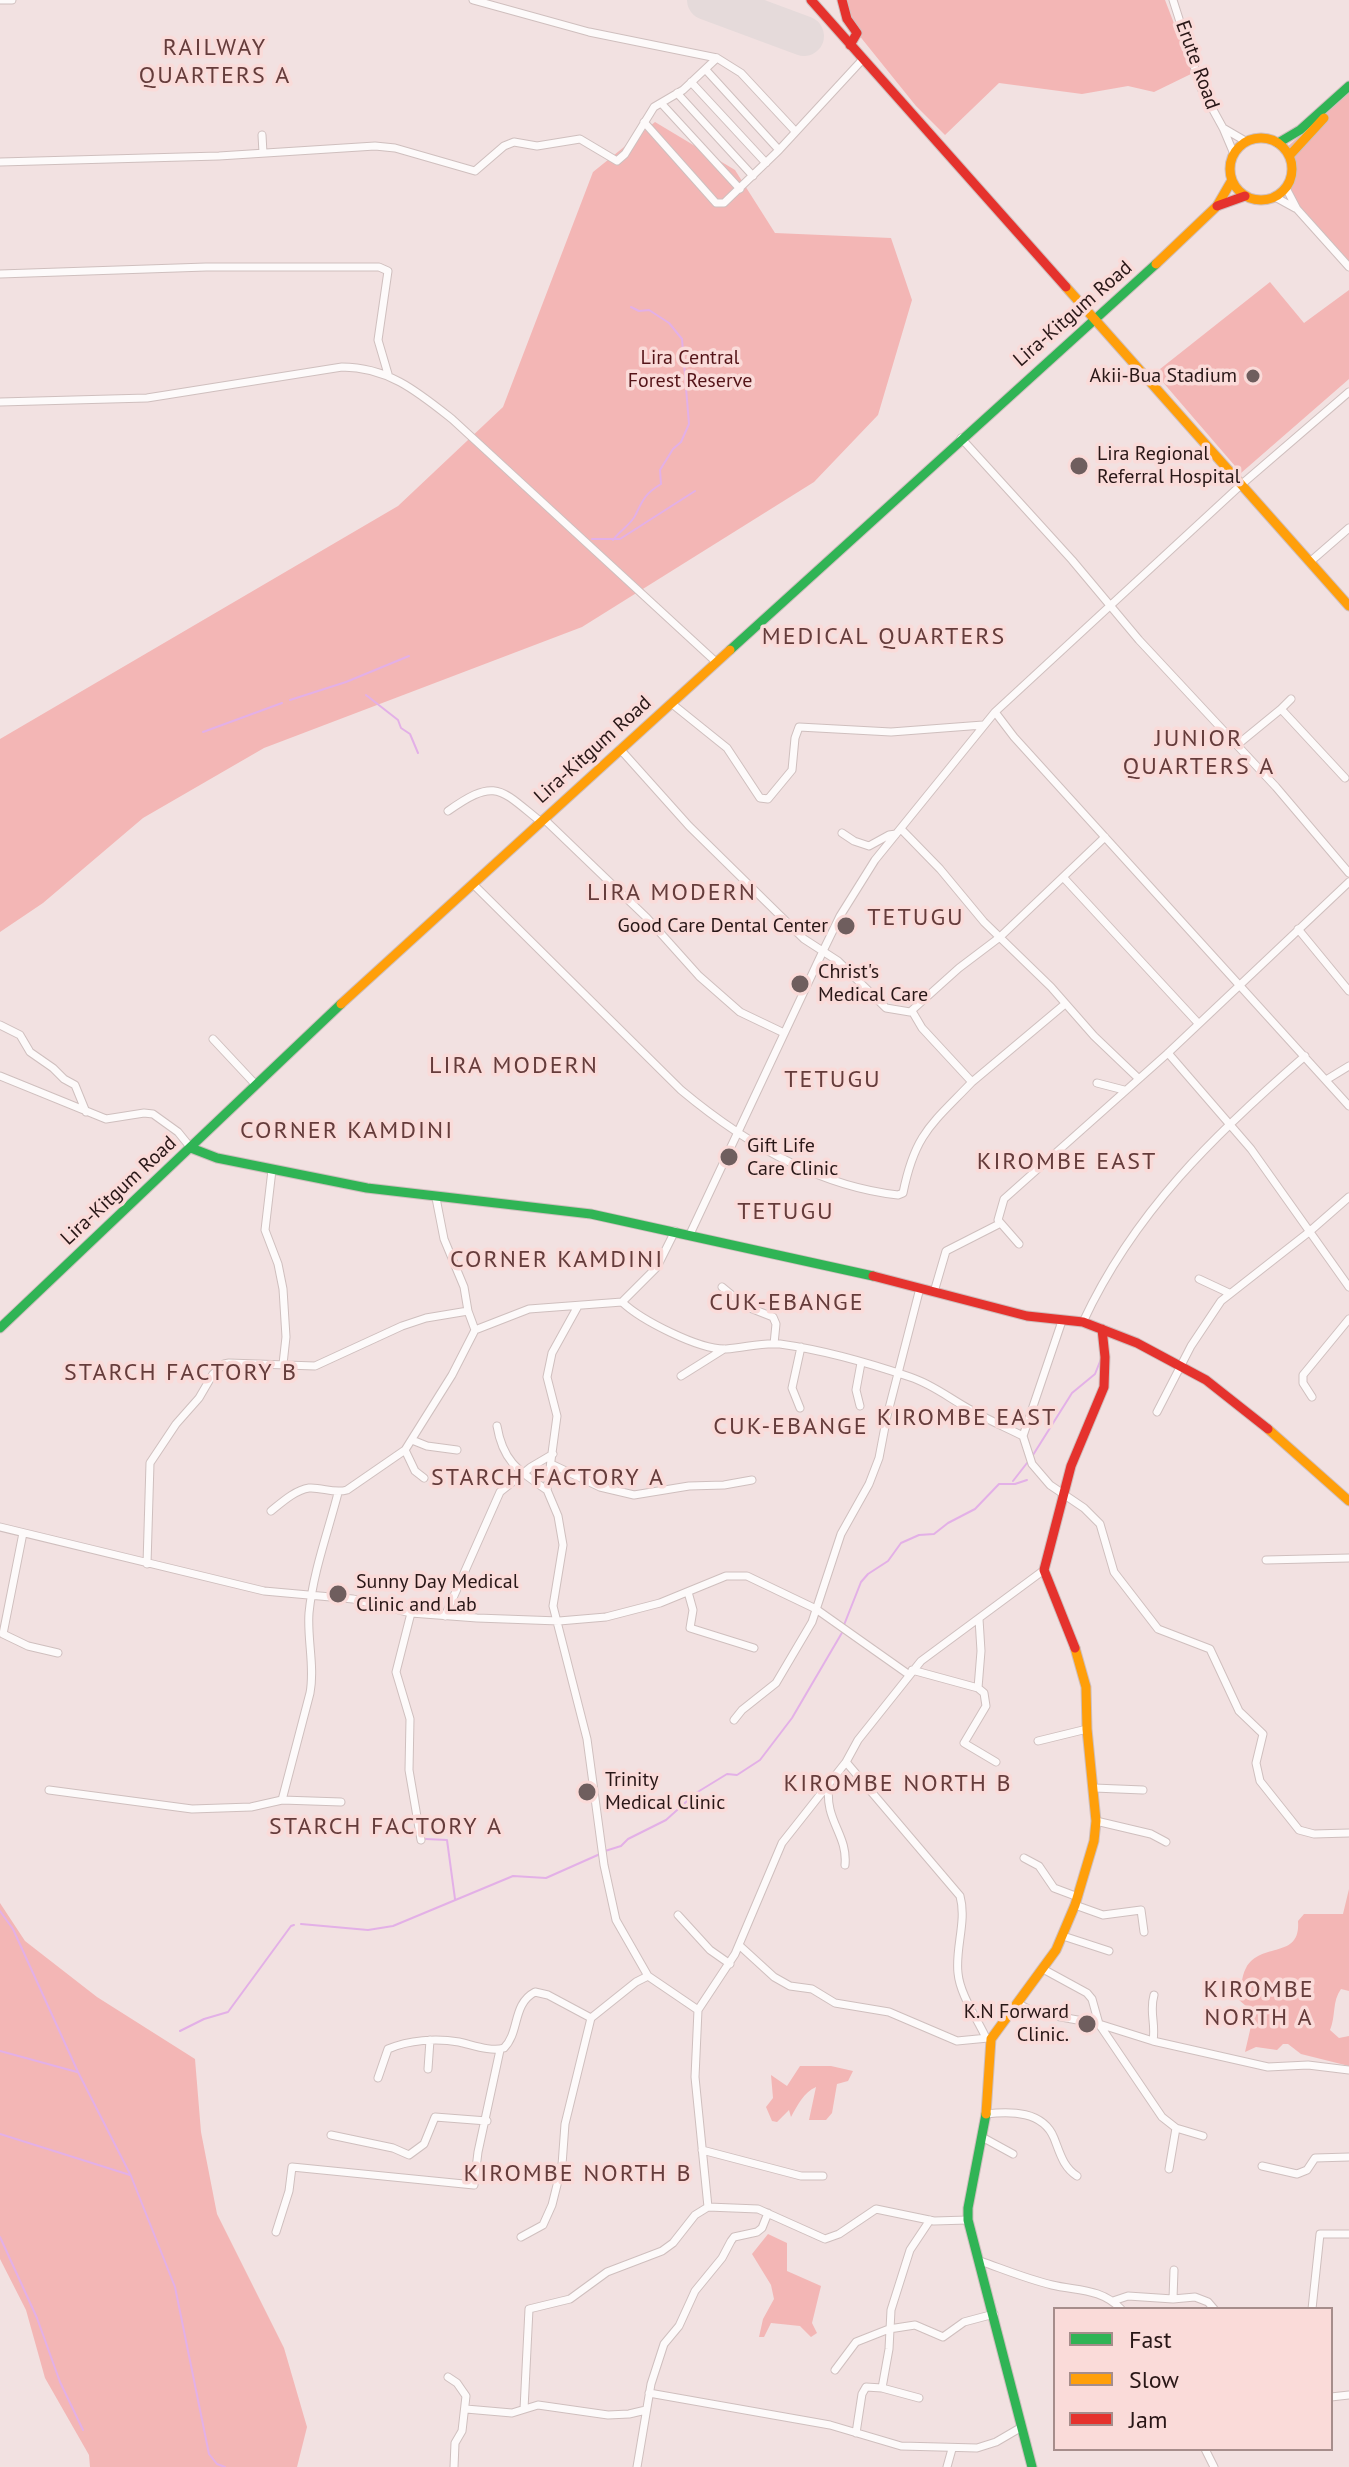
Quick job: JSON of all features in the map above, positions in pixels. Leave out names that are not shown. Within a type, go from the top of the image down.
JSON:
[{"type":"main road","points":[[811,0],[1349,606]]},
{"type":"main road","points":[[842,0],[847,19],[857,33],[850,45]]},
{"type":"main road","points":[[1289,156],[1302,133],[1349,86]]},
{"type":"main road","points":[[1278,143],[1302,133],[1349,95]]},
{"type":"main road","points":[[1263,138],[1278,143],[1289,156],[1292,174],[1286,188],[1275,197],[1259,200],[1245,196],[1232,180],[1230,172],[1234,154],[1247,142],[1263,138]]},
{"type":"main road","name":"Lira-Kitgum Road","points":[[0,1328],[542,820],[961,438],[1143,277],[1217,206],[1232,180]]},
{"type":"main road","name":"Lira-Kitgum Road","points":[[1217,206],[1245,196]]},
{"type":"main road","points":[[191,1148],[217,1158],[367,1188],[436,1198],[561,1209],[675,1231],[1027,1316],[1083,1322],[1137,1343],[1180,1365],[1244,1408],[1349,1501]]},
{"type":"main road","points":[[1032,2467],[968,2220],[968,2208],[986,2114],[988,2038],[1043,1969],[1063,1936],[1094,1841],[1096,1821],[1086,1687],[1059,1600],[1044,1570],[1071,1466],[1104,1387],[1102,1329]]},
{"type":"street","points":[[0,0],[12,0]]},
{"type":"street","points":[[473,0],[589,32],[717,58],[741,73],[795,131]]},
{"type":"street","name":"Erute Road","points":[[1173,0],[1201,88],[1234,154]]},
{"type":"street","points":[[0,162],[384,146],[475,171],[514,142],[537,146],[580,139],[617,161],[625,154],[654,107],[677,93],[717,58]]},
{"type":"street","points":[[644,122],[716,203],[724,203],[779,150],[863,59]]},
{"type":"street","points":[[706,70],[779,150]]},
{"type":"street","points":[[691,82],[766,163]]},
{"type":"street","points":[[677,93],[753,176]]},
{"type":"street","points":[[661,103],[740,189]]},
{"type":"street","points":[[1223,128],[1247,142]]},
{"type":"street","points":[[262,135],[263,153]]},
{"type":"street","points":[[1286,188],[1297,209],[1349,267]]},
{"type":"street","points":[[1275,197],[1297,209]]},
{"type":"street","points":[[0,274],[220,267],[379,267],[388,271],[378,340],[388,374]]},
{"type":"street","points":[[0,402],[147,398],[342,367],[365,368],[388,374],[421,394],[452,419],[716,662]]},
{"type":"street","points":[[690,1234],[823,951],[860,882],[899,831],[995,712],[1242,484],[1349,392]]},
{"type":"street","points":[[961,438],[1349,873]]},
{"type":"street","points":[[1311,561],[1349,528]]},
{"type":"street","points":[[1237,745],[1291,699]]},
{"type":"street","points":[[671,703],[727,748],[764,800],[792,770],[799,727],[891,732],[983,725]]},
{"type":"street","points":[[1281,709],[1345,778]]},
{"type":"street","points":[[995,712],[1014,737],[1349,1106]]},
{"type":"street","points":[[620,749],[761,899],[804,939],[838,961],[886,1008],[907,1014],[1000,937],[1105,837]]},
{"type":"street","points":[[448,811],[482,791],[508,794],[542,820],[647,918],[699,976],[740,1012],[784,1033]]},
{"type":"street","points":[[842,833],[869,846],[899,831]]},
{"type":"street","points":[[899,831],[1138,1078]]},
{"type":"street","points":[[1063,877],[1198,1023]]},
{"type":"street","points":[[1019,1244],[999,1224],[998,1214],[1004,1199],[1168,1053],[1349,882]]},
{"type":"street","points":[[473,884],[681,1090],[715,1118],[776,1155],[818,1174],[864,1189],[898,1195],[903,1193],[909,1165],[924,1132],[972,1082],[1065,1004]]},
{"type":"street","points":[[1298,929],[1349,991]]},
{"type":"street","points":[[912,1011],[920,1026],[972,1082]]},
{"type":"street","points":[[0,1025],[20,1035],[30,1052],[75,1085],[86,1112]]},
{"type":"street","points":[[213,1039],[256,1085]]},
{"type":"street","points":[[1168,1053],[1275,1181],[1349,1287]]},
{"type":"street","points":[[1083,1322],[1096,1294],[1143,1221],[1177,1177],[1229,1123],[1305,1056]]},
{"type":"street","points":[[1326,1080],[1349,1066]]},
{"type":"street","points":[[0,1076],[113,1120],[153,1114],[178,1132],[191,1148]]},
{"type":"street","points":[[1097,1083],[1124,1090]]},
{"type":"street","points":[[272,1170],[265,1230],[278,1264],[283,1289],[286,1337],[283,1364]]},
{"type":"street","points":[[1157,1412],[1204,1325],[1229,1293],[1349,1197]]},
{"type":"street","points":[[436,1198],[444,1239],[464,1287],[475,1330]]},
{"type":"street","points":[[934,1292],[946,1251],[999,1224]]},
{"type":"street","points":[[271,1511],[307,1488],[338,1493],[347,1490],[405,1450],[475,1330],[529,1309],[622,1302],[657,1267],[675,1231]]},
{"type":"street","points":[[1199,1279],[1229,1293]]},
{"type":"street","points":[[722,1287],[745,1306],[773,1317],[776,1324],[774,1344]]},
{"type":"street","points":[[734,1720],[776,1683],[806,1634],[841,1534],[869,1484],[879,1458],[920,1288]]},
{"type":"street","points":[[622,1302],[664,1329],[724,1349]]},
{"type":"street","points":[[578,1306],[552,1353],[549,1365],[548,1385],[557,1416],[547,1490],[563,1539],[553,1602],[587,1739],[612,1909],[621,1931],[648,1976],[698,2010]]},
{"type":"street","points":[[147,1564],[149,1470],[152,1458],[199,1398],[213,1374],[224,1364],[310,1367],[325,1364],[402,1326],[435,1316],[468,1311]]},
{"type":"street","points":[[1312,1397],[1303,1383],[1303,1375],[1349,1319]]},
{"type":"street","points":[[1062,1321],[1023,1436],[1032,1464],[1050,1485],[1084,1508],[1100,1524],[1114,1572],[1158,1629],[1203,1644],[1214,1655],[1239,1711],[1263,1734],[1256,1763],[1260,1781],[1299,1830],[1314,1834],[1349,1833]]},
{"type":"street","points":[[681,1376],[724,1349],[754,1343],[801,1347],[937,1388],[967,1408],[1023,1436]]},
{"type":"street","points":[[800,1408],[792,1388],[801,1347]]},
{"type":"street","points":[[860,1406],[856,1390],[861,1363]]},
{"type":"street","points":[[497,1426],[506,1457],[523,1474],[547,1490]]},
{"type":"street","points":[[412,1440],[427,1446],[457,1450]]},
{"type":"street","points":[[405,1450],[415,1471],[424,1478]]},
{"type":"street","points":[[445,1616],[500,1492],[553,1454]]},
{"type":"street","points":[[551,1464],[600,1487],[634,1495],[752,1480]]},
{"type":"street","points":[[282,1800],[311,1685],[308,1634],[311,1596],[338,1493]]},
{"type":"street","points":[[0,1527],[264,1591],[353,1599],[411,1613],[445,1616],[559,1621],[606,1617],[633,1611],[726,1576],[747,1576],[816,1609],[910,1672],[978,1688],[986,1696],[987,1702],[964,1743],[996,1762]]},
{"type":"street","points":[[23,1533],[3,1634],[28,1646],[58,1653]]},
{"type":"street","points":[[1266,1560],[1349,1558]]},
{"type":"street","points":[[708,2207],[695,2065],[698,2010],[730,1964],[782,1843],[846,1762],[858,1740],[910,1672],[940,1646],[1044,1570]]},
{"type":"street","points":[[688,1592],[693,1610],[690,1628],[754,1648]]},
{"type":"street","points":[[411,1613],[396,1672],[410,1719],[409,1770],[421,1840]]},
{"type":"street","points":[[978,1688],[981,1651],[979,1619]]},
{"type":"street","points":[[1038,1741],[1087,1729]]},
{"type":"street","points":[[739,1945],[774,1977],[790,1986],[812,1989],[835,2003],[889,2012],[957,2041],[988,2038],[959,1980],[960,1896],[846,1762]]},
{"type":"street","points":[[830,1783],[829,1812],[846,1849],[845,1865]]},
{"type":"street","points":[[1094,1788],[1143,1790]]},
{"type":"street","points":[[49,1790],[192,1809],[251,1807],[282,1800],[341,1802]]},
{"type":"street","points":[[1096,1821],[1151,1834],[1166,1842]]},
{"type":"street","points":[[1024,1858],[1039,1866],[1054,1888],[1105,1915],[1141,1910],[1144,1932]]},
{"type":"street","points":[[678,1915],[710,1950],[730,1964]]},
{"type":"street","points":[[1063,1936],[1109,1951]]},
{"type":"street","points":[[1043,1969],[1087,1993],[1092,1999],[1099,2024],[1154,2109],[1176,2128],[1203,2136]]},
{"type":"street","points":[[521,2237],[543,2225],[552,2205],[561,2172],[565,2124],[591,2018],[626,1989],[648,1976]]},
{"type":"street","points":[[276,2232],[289,2191],[292,2167],[474,2185],[500,2050],[510,2042],[524,1999],[535,1992],[548,1995],[591,2018]]},
{"type":"street","points":[[1153,2041],[1156,2023],[1150,2011],[1154,1995]]},
{"type":"street","points":[[1017,2003],[1034,2012],[1099,2024],[1153,2041],[1268,2067],[1308,2065],[1349,2070]]},
{"type":"street","points":[[428,2069],[430,2040]]},
{"type":"street","points":[[378,2078],[388,2049],[404,2044],[448,2040],[500,2050]]},
{"type":"street","points":[[986,2114],[1012,2111],[1044,2122],[1062,2160],[1077,2176]]},
{"type":"street","points":[[331,2135],[393,2148],[409,2155],[424,2144],[435,2117],[487,2121]]},
{"type":"street","points":[[1169,2169],[1176,2128]]},
{"type":"street","points":[[982,2137],[1013,2154]]},
{"type":"street","points":[[702,2150],[801,2176],[823,2176]]},
{"type":"street","points":[[1262,2166],[1297,2174],[1307,2170],[1315,2158],[1349,2157]]},
{"type":"street","points":[[524,2409],[529,2309],[570,2299],[607,2272],[662,2251],[673,2243],[695,2215],[708,2207],[750,2208],[825,2239],[839,2234],[876,2209],[930,2220],[968,2220]]},
{"type":"street","points":[[637,2467],[649,2393],[664,2344],[679,2326],[695,2291],[722,2258],[734,2237],[757,2232],[768,2213]]},
{"type":"street","points":[[882,2388],[889,2317],[910,2250],[930,2220]]},
{"type":"street","points":[[1312,2307],[1320,2234],[1349,2234]]},
{"type":"street","points":[[980,2261],[1053,2285],[1096,2293],[1119,2307]]},
{"type":"street","points":[[1173,2299],[1174,2270]]},
{"type":"street","points":[[1113,2301],[1128,2296],[1195,2297],[1212,2307]]},
{"type":"street","points":[[835,2370],[858,2340],[889,2329],[915,2325],[943,2337],[964,2322],[994,2314]]},
{"type":"street","points":[[448,2377],[465,2392],[466,2409],[462,2431],[456,2438],[454,2467]]},
{"type":"street","points":[[856,2433],[862,2394],[866,2387],[919,2398]]},
{"type":"street","points":[[649,2393],[830,2425],[890,2445],[952,2449],[986,2446],[1020,2428]]},
{"type":"street","points":[[466,2409],[512,2413],[538,2405],[608,2415],[646,2410]]},
{"type":"street","points":[[947,2467],[952,2449]]},
{"type":"green space","points":[[845,0],[1165,0],[1193,73],[1154,92],[1128,86],[1082,94],[999,83],[945,135],[916,106],[850,24]]},
{"type":"green space","points":[[1349,91],[1349,264],[1285,190],[1292,174],[1285,149]]},
{"type":"green space","name":"Lira Central Forest Reserve","points":[[655,122],[735,170],[775,233],[891,238],[912,300],[878,415],[814,482],[582,627],[264,748],[143,818],[43,903],[0,932],[0,739],[398,506],[503,407],[593,172]]},
{"type":"green space","name":"Akii-Bua Stadium","points":[[1270,282],[1304,323],[1349,290],[1349,379],[1241,473],[1155,373]]},
{"type":"green space","points":[[1349,1889],[1349,1991],[1341,1989],[1338,1994],[1330,2030],[1339,2038],[1349,2036],[1349,2066],[1301,2054],[1288,2044],[1277,2050],[1256,2047],[1245,2052],[1254,2013],[1239,2000],[1246,1968],[1261,1955],[1293,1941],[1298,1921],[1304,1914],[1343,1914]]},
{"type":"green space","points":[[0,1903],[25,1941],[97,1997],[195,2059],[201,2132],[217,2214],[284,2348],[307,2427],[297,2467],[90,2467],[89,2455],[45,2378],[26,2310],[0,2259]]},
{"type":"green space","points":[[800,2066],[831,2066],[853,2071],[848,2081],[837,2084],[832,2113],[826,2120],[809,2120],[816,2087],[804,2096],[791,2117],[789,2110],[777,2122],[772,2121],[766,2107],[773,2098],[771,2075],[787,2086]]},
{"type":"green space","points":[[768,2234],[787,2243],[787,2271],[821,2286],[812,2323],[817,2333],[811,2337],[800,2326],[771,2323],[764,2337],[759,2337],[763,2319],[774,2299],[771,2285],[752,2254]]},
{"type":"waterway","points":[[613,540],[632,521],[646,497],[661,484],[660,470],[681,442],[689,424],[682,339],[669,323],[649,310],[639,311],[631,307]]},
{"type":"waterway","points":[[592,539],[620,539],[695,491]]},
{"type":"waterway","points":[[290,700],[346,682],[409,656]]},
{"type":"waterway","points":[[366,695],[398,720],[401,728],[410,734],[418,753]]},
{"type":"waterway","points":[[203,732],[282,703]]},
{"type":"waterway","points":[[1033,1455],[1072,1393],[1095,1374],[1101,1359]]},
{"type":"waterway","points":[[1013,1481],[1027,1463]]},
{"type":"waterway","points":[[844,1625],[861,1582],[888,1561],[901,1543],[919,1535],[934,1534],[975,1509],[999,1484],[1027,1480]]},
{"type":"waterway","points":[[605,1851],[621,1846],[628,1839],[666,1820],[696,1793],[727,1774],[737,1775],[760,1760],[792,1718],[843,1631]]},
{"type":"waterway","points":[[426,1839],[447,1840],[455,1899]]},
{"type":"waterway","points":[[301,1924],[368,1930],[393,1926],[513,1876],[546,1878],[600,1854]]},
{"type":"waterway","points":[[0,1911],[13,1929],[78,2072],[131,2176],[175,2287],[209,2454],[217,2464],[225,2467]]},
{"type":"waterway","points":[[180,2031],[228,2012],[294,1925]]},
{"type":"waterway","points":[[0,2051],[77,2072]]},
{"type":"waterway","points":[[0,2134],[130,2175]]},
{"type":"waterway","points":[[0,2237],[83,2430]]},
{"type":"runway","points":[[707,0],[804,36]]},
{"type":"traffic: fast","points":[[1278,143],[1300,130],[1349,86]]},
{"type":"traffic: fast","points":[[730,650],[1156,264]]},
{"type":"traffic: fast","points":[[0,1328],[341,1004]]},
{"type":"traffic: fast","points":[[191,1148],[217,1158],[367,1188],[591,1214],[873,1276]]},
{"type":"traffic: fast","points":[[986,2114],[968,2220],[1032,2467]]},
{"type":"traffic: slow","points":[[1289,156],[1324,118]]},
{"type":"traffic: slow","points":[[1261,138],[1283,147],[1292,169],[1283,191],[1261,200],[1239,191],[1230,169],[1239,147],[1261,138]]},
{"type":"traffic: slow","points":[[1156,264],[1217,206],[1232,180]]},
{"type":"traffic: slow","points":[[1066,287],[1349,606]]},
{"type":"traffic: slow","points":[[341,1004],[730,650]]},
{"type":"traffic: slow","points":[[1268,1429],[1349,1501]]},
{"type":"traffic: slow","points":[[986,2114],[991,2039],[1056,1950],[1075,1905],[1094,1841],[1096,1821],[1086,1687],[1075,1648]]},
{"type":"traffic: jam","points":[[811,0],[1066,287]]},
{"type":"traffic: jam","points":[[842,0],[847,19],[857,33],[850,45]]},
{"type":"traffic: jam","points":[[1217,206],[1245,196]]},
{"type":"traffic: jam","points":[[873,1276],[1027,1316],[1083,1322],[1137,1343],[1206,1380],[1268,1429]]},
{"type":"traffic: jam","points":[[1075,1648],[1044,1570],[1071,1466],[1104,1387],[1102,1329]]},
{"type":"place","name":"Akii-Bua Stadium","points":[[1253,376]]},
{"type":"place","name":"Lira Regional Referral Hospital","points":[[1079,466]]},
{"type":"place","name":"Good Care Dental Center","points":[[846,926]]},
{"type":"place","name":"Christ's Medical Care","points":[[800,984]]},
{"type":"place","name":"Gift Life Care Clinic","points":[[729,1157]]},
{"type":"place","name":"Sunny Day Medical Clinic and Lab","points":[[338,1594]]},
{"type":"place","name":"Trinity Medical Clinic","points":[[587,1792]]},
{"type":"place","name":"K.N Forward Clinic.","points":[[1087,2024]]},
{"type":"district","name":"RAILWAY QUARTERS A","points":[[215,62]]},
{"type":"district","name":"MEDICAL QUARTERS","points":[[884,637]]},
{"type":"district","name":"JUNIOR QUARTERS A","points":[[1199,753]]},
{"type":"district","name":"LIRA MODERN","points":[[672,893]]},
{"type":"district","name":"TETUGU","points":[[916,918]]},
{"type":"district","name":"LIRA MODERN","points":[[514,1066]]},
{"type":"district","name":"TETUGU","points":[[833,1080]]},
{"type":"district","name":"CORNER KAMDINI","points":[[347,1131]]},
{"type":"district","name":"KIROMBE EAST","points":[[1067,1162]]},
{"type":"district","name":"TETUGU","points":[[786,1212]]},
{"type":"district","name":"CORNER KAMDINI","points":[[557,1260]]},
{"type":"district","name":"CUK-EBANGE","points":[[787,1303]]},
{"type":"district","name":"STARCH FACTORY B","points":[[181,1373]]},
{"type":"district","name":"KIROMBE EAST","points":[[967,1418]]},
{"type":"district","name":"CUK-EBANGE","points":[[791,1427]]},
{"type":"district","name":"STARCH FACTORY A","points":[[548,1478]]},
{"type":"district","name":"KIROMBE NORTH B","points":[[898,1784]]},
{"type":"district","name":"STARCH FACTORY A","points":[[386,1827]]},
{"type":"district","name":"KIROMBE NORTH A","points":[[1259,2004]]},
{"type":"district","name":"KIROMBE NORTH B","points":[[578,2174]]}]
